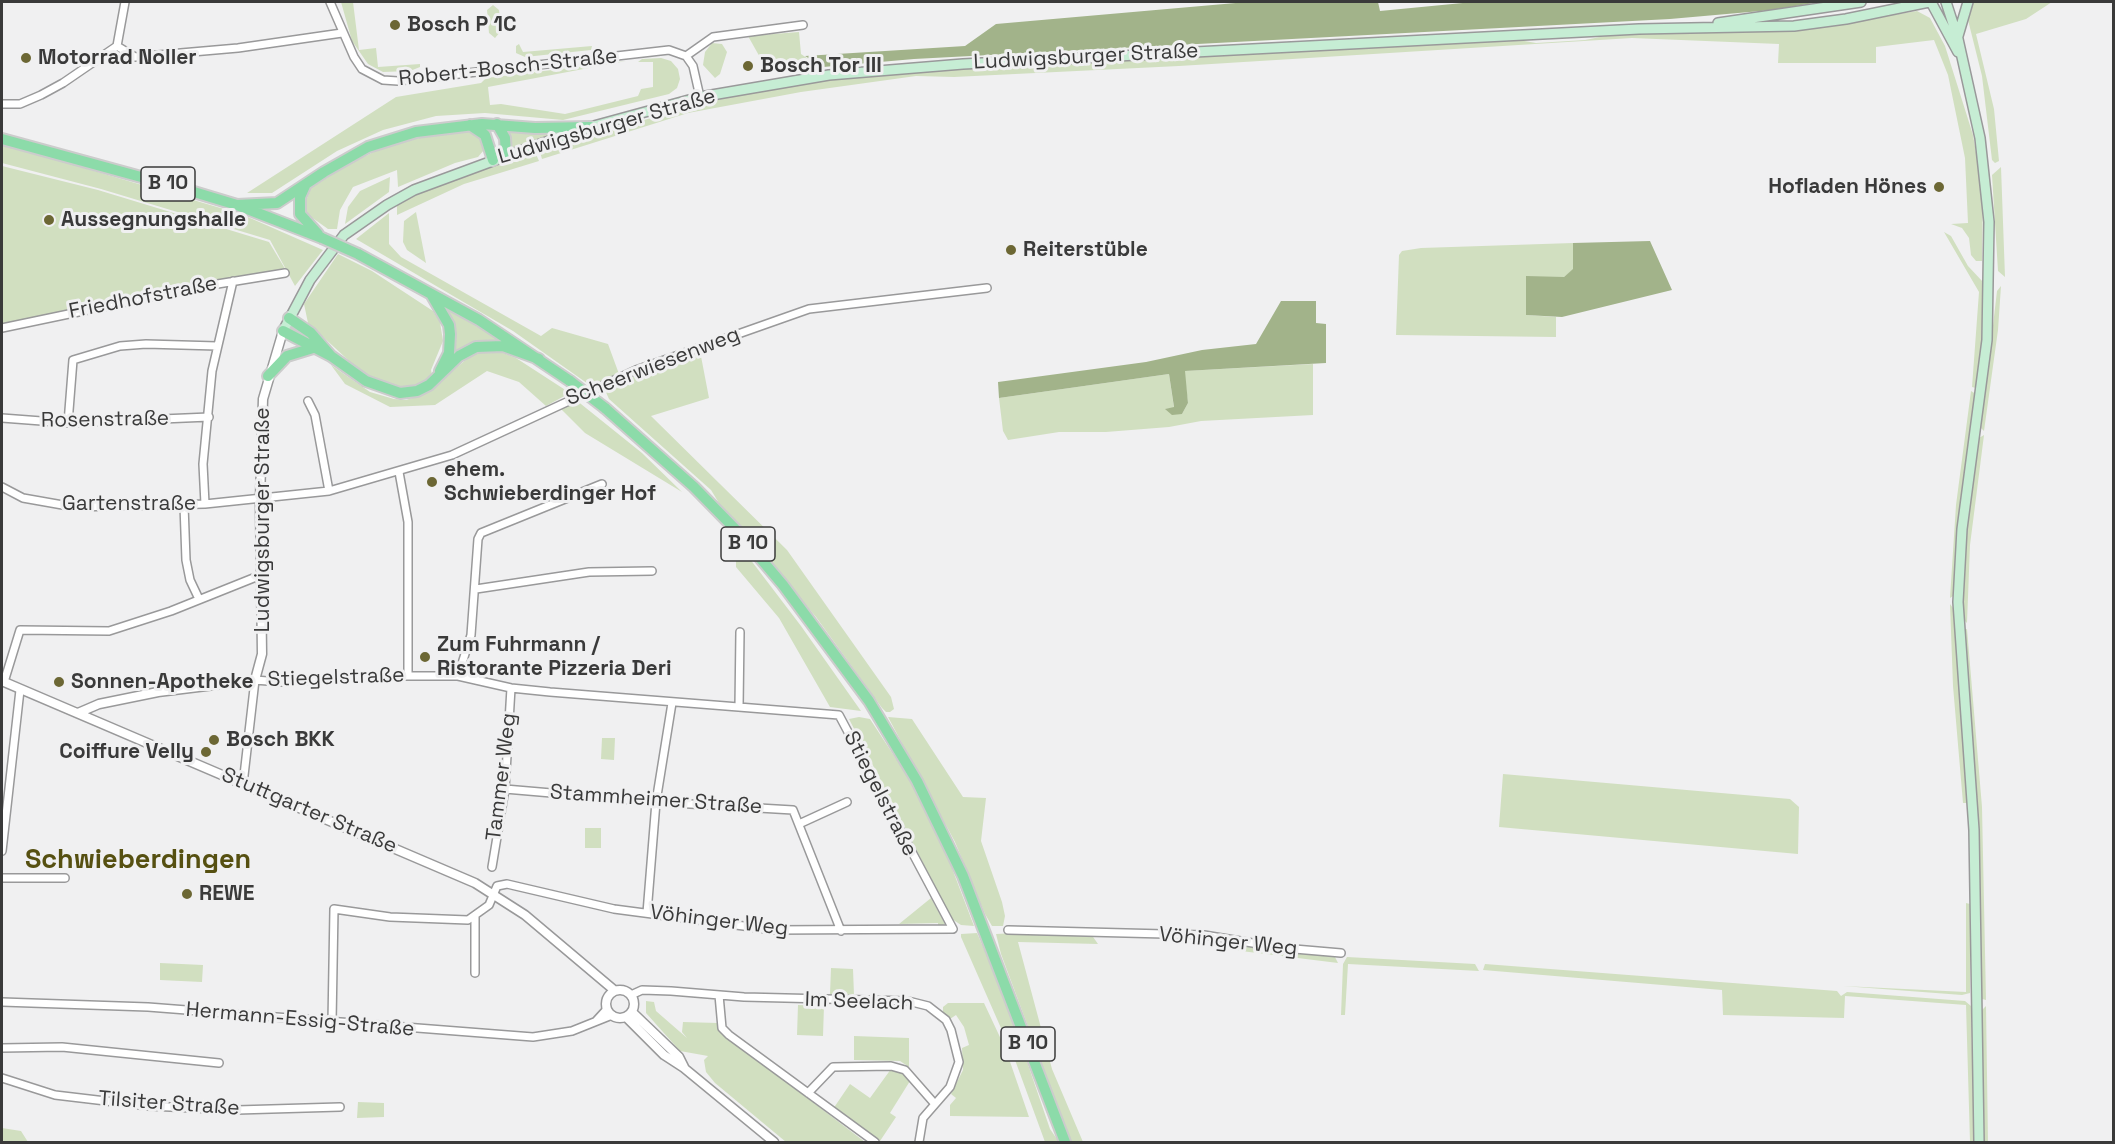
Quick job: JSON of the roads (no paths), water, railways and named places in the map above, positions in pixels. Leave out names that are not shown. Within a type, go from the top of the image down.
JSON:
[{"type":"main road","points":[[1680,28],[1778,16],[1861,2]]},
{"type":"main road","points":[[1680,28],[1794,26],[1846,19],[1930,2],[1959,54],[1972,97],[1986,171],[1990,250],[1987,340],[1962,529],[1958,602],[1974,822],[1979,1143]]},
{"type":"main road","points":[[1946,2],[1958,39],[1959,54]]},
{"type":"main road","points":[[1958,39],[1968,2]]},
{"type":"main road","name":"Ludwigsburger Straße","points":[[283,331],[310,280],[344,235],[414,190],[590,127],[700,97],[826,76],[963,64],[1680,28]]},
{"type":"main road","points":[[237,205],[270,206],[343,160],[391,139],[447,126],[496,124],[535,128],[590,127]]},
{"type":"main road","points":[[496,124],[505,138],[506,156]]},
{"type":"main road","points":[[470,125],[485,135],[493,160]]},
{"type":"main road","name":"B 10","points":[[2,139],[237,205],[358,254],[479,320],[539,359],[605,408],[694,487],[739,533],[783,585],[869,701],[889,734],[936,819],[979,914],[1065,1143]]},
{"type":"main road","points":[[306,185],[300,197],[300,214],[322,238]]},
{"type":"main road","points":[[429,292],[441,309],[450,334],[449,353],[436,379]]},
{"type":"main road","points":[[289,318],[311,333],[331,356]]},
{"type":"main road","points":[[283,331],[331,356],[366,381],[390,391],[417,391],[436,379],[466,351],[485,345],[502,346],[539,359]]},
{"type":"main road","points":[[268,376],[287,356],[313,348]]},
{"type":"street","points":[[2,104],[20,104],[41,95],[63,83],[117,46],[125,2]]},
{"type":"street","name":"Robert-Bosch-Straße","points":[[330,2],[342,33],[362,69],[384,80],[398,81],[669,50],[686,56]]},
{"type":"street","points":[[700,97],[693,66],[686,56],[713,37],[803,25]]},
{"type":"street","points":[[117,46],[135,57],[238,48],[342,33]]},
{"type":"street","name":"Friedhofstraße","points":[[2,328],[59,314],[285,273]]},
{"type":"street","points":[[205,504],[203,464],[217,346],[233,281]]},
{"type":"street","name":"Scheerwiesenweg","points":[[260,500],[329,491],[452,455],[636,370],[809,309],[987,288]]},
{"type":"street","name":"Ludwigsburger Straße","points":[[255,680],[262,654],[261,422],[268,376],[283,331]]},
{"type":"street","points":[[68,423],[73,360],[120,346],[146,344],[217,346]]},
{"type":"street","points":[[308,401],[315,416],[329,491]]},
{"type":"street","name":"Rosenstraße","points":[[2,418],[68,423],[209,417]]},
{"type":"street","points":[[399,472],[408,522],[408,675]]},
{"type":"street","points":[[458,676],[471,635],[478,539],[482,533],[602,484]]},
{"type":"street","name":"Gartenstraße","points":[[2,487],[23,498],[74,507],[184,505],[260,500]]},
{"type":"street","points":[[184,505],[186,560],[190,580],[199,599]]},
{"type":"street","points":[[476,589],[589,572],[652,571]]},
{"type":"street","points":[[3,682],[20,630],[109,631],[171,611],[261,575]]},
{"type":"street","points":[[739,707],[740,632]]},
{"type":"street","name":"Stiegelstraße","points":[[255,680],[280,682],[408,675],[458,676],[511,688],[839,715],[917,867],[953,929]]},
{"type":"street","points":[[78,713],[99,705],[158,692],[255,680],[243,784]]},
{"type":"street","name":"Stuttgarter Straße","points":[[3,682],[451,871],[494,893],[557,940],[596,975],[611,993],[625,990],[631,995]]},
{"type":"street","name":"Tammer Weg","points":[[492,867],[505,789],[511,688]]},
{"type":"street","points":[[2,851],[20,690]]},
{"type":"street","points":[[647,913],[656,802],[672,703]]},
{"type":"street","name":"Stammheimer Straße","points":[[505,789],[656,802],[793,810],[799,824]]},
{"type":"street","points":[[842,931],[799,824],[847,802]]},
{"type":"street","points":[[2,878],[65,878]]},
{"type":"street","name":"Vöhinger Weg","points":[[494,893],[497,886],[518,885],[581,903],[774,930],[953,929]]},
{"type":"street","points":[[332,1022],[334,909],[390,917],[468,920],[475,918],[489,905],[494,893]]},
{"type":"street","points":[[475,918],[475,973]]},
{"type":"street","name":"Vöhinger Weg","points":[[1008,930],[1204,935],[1283,948],[1341,953]]},
{"type":"street","name":"Im Seelach","points":[[631,995],[650,990],[719,995],[908,1001],[928,1006],[946,1020],[958,1051],[958,1069],[950,1087],[934,1103],[920,1124],[919,1143]]},
{"type":"street","points":[[611,993],[609,1012],[629,1014],[664,1055],[684,1068],[774,1143]]},
{"type":"street","points":[[629,1014],[634,1005],[631,995]]},
{"type":"street","points":[[719,995],[722,1028],[875,1143]]},
{"type":"street","name":"Hermann-Essig-Straße","points":[[2,1002],[110,1005],[533,1037],[572,1031],[596,1021],[609,1012]]},
{"type":"street","points":[[2,1048],[62,1047],[219,1064]]},
{"type":"street","points":[[808,1093],[833,1067],[891,1066],[905,1070],[934,1103]]},
{"type":"street","name":"Tilsiter Straße","points":[[2,1078],[56,1095],[148,1106],[237,1110],[340,1107]]},
{"type":"place","name":"Bosch P 1C","points":[[395,25]]},
{"type":"place","name":"Motorrad Noller","points":[[26,58]]},
{"type":"place","name":"Bosch Tor III","points":[[748,66]]},
{"type":"place","name":"Hofladen Hönes","points":[[1939,187]]},
{"type":"place","name":"Aussegnungshalle","points":[[49,220]]},
{"type":"place","name":"Reiterstüble","points":[[1011,250]]},
{"type":"place","name":"ehem. Schwieberdinger Hof","points":[[432,482]]},
{"type":"place","name":"Zum Fuhrmann / Ristorante Pizzeria Deri","points":[[425,657]]},
{"type":"place","name":"Sonnen-Apotheke","points":[[59,682]]},
{"type":"place","name":"Bosch BKK","points":[[214,740]]},
{"type":"place","name":"Coiffure Velly","points":[[206,752]]},
{"type":"place","name":"REWE","points":[[187,894]]},
{"type":"district","name":"Schwieberdingen","points":[[138,861]]}]
